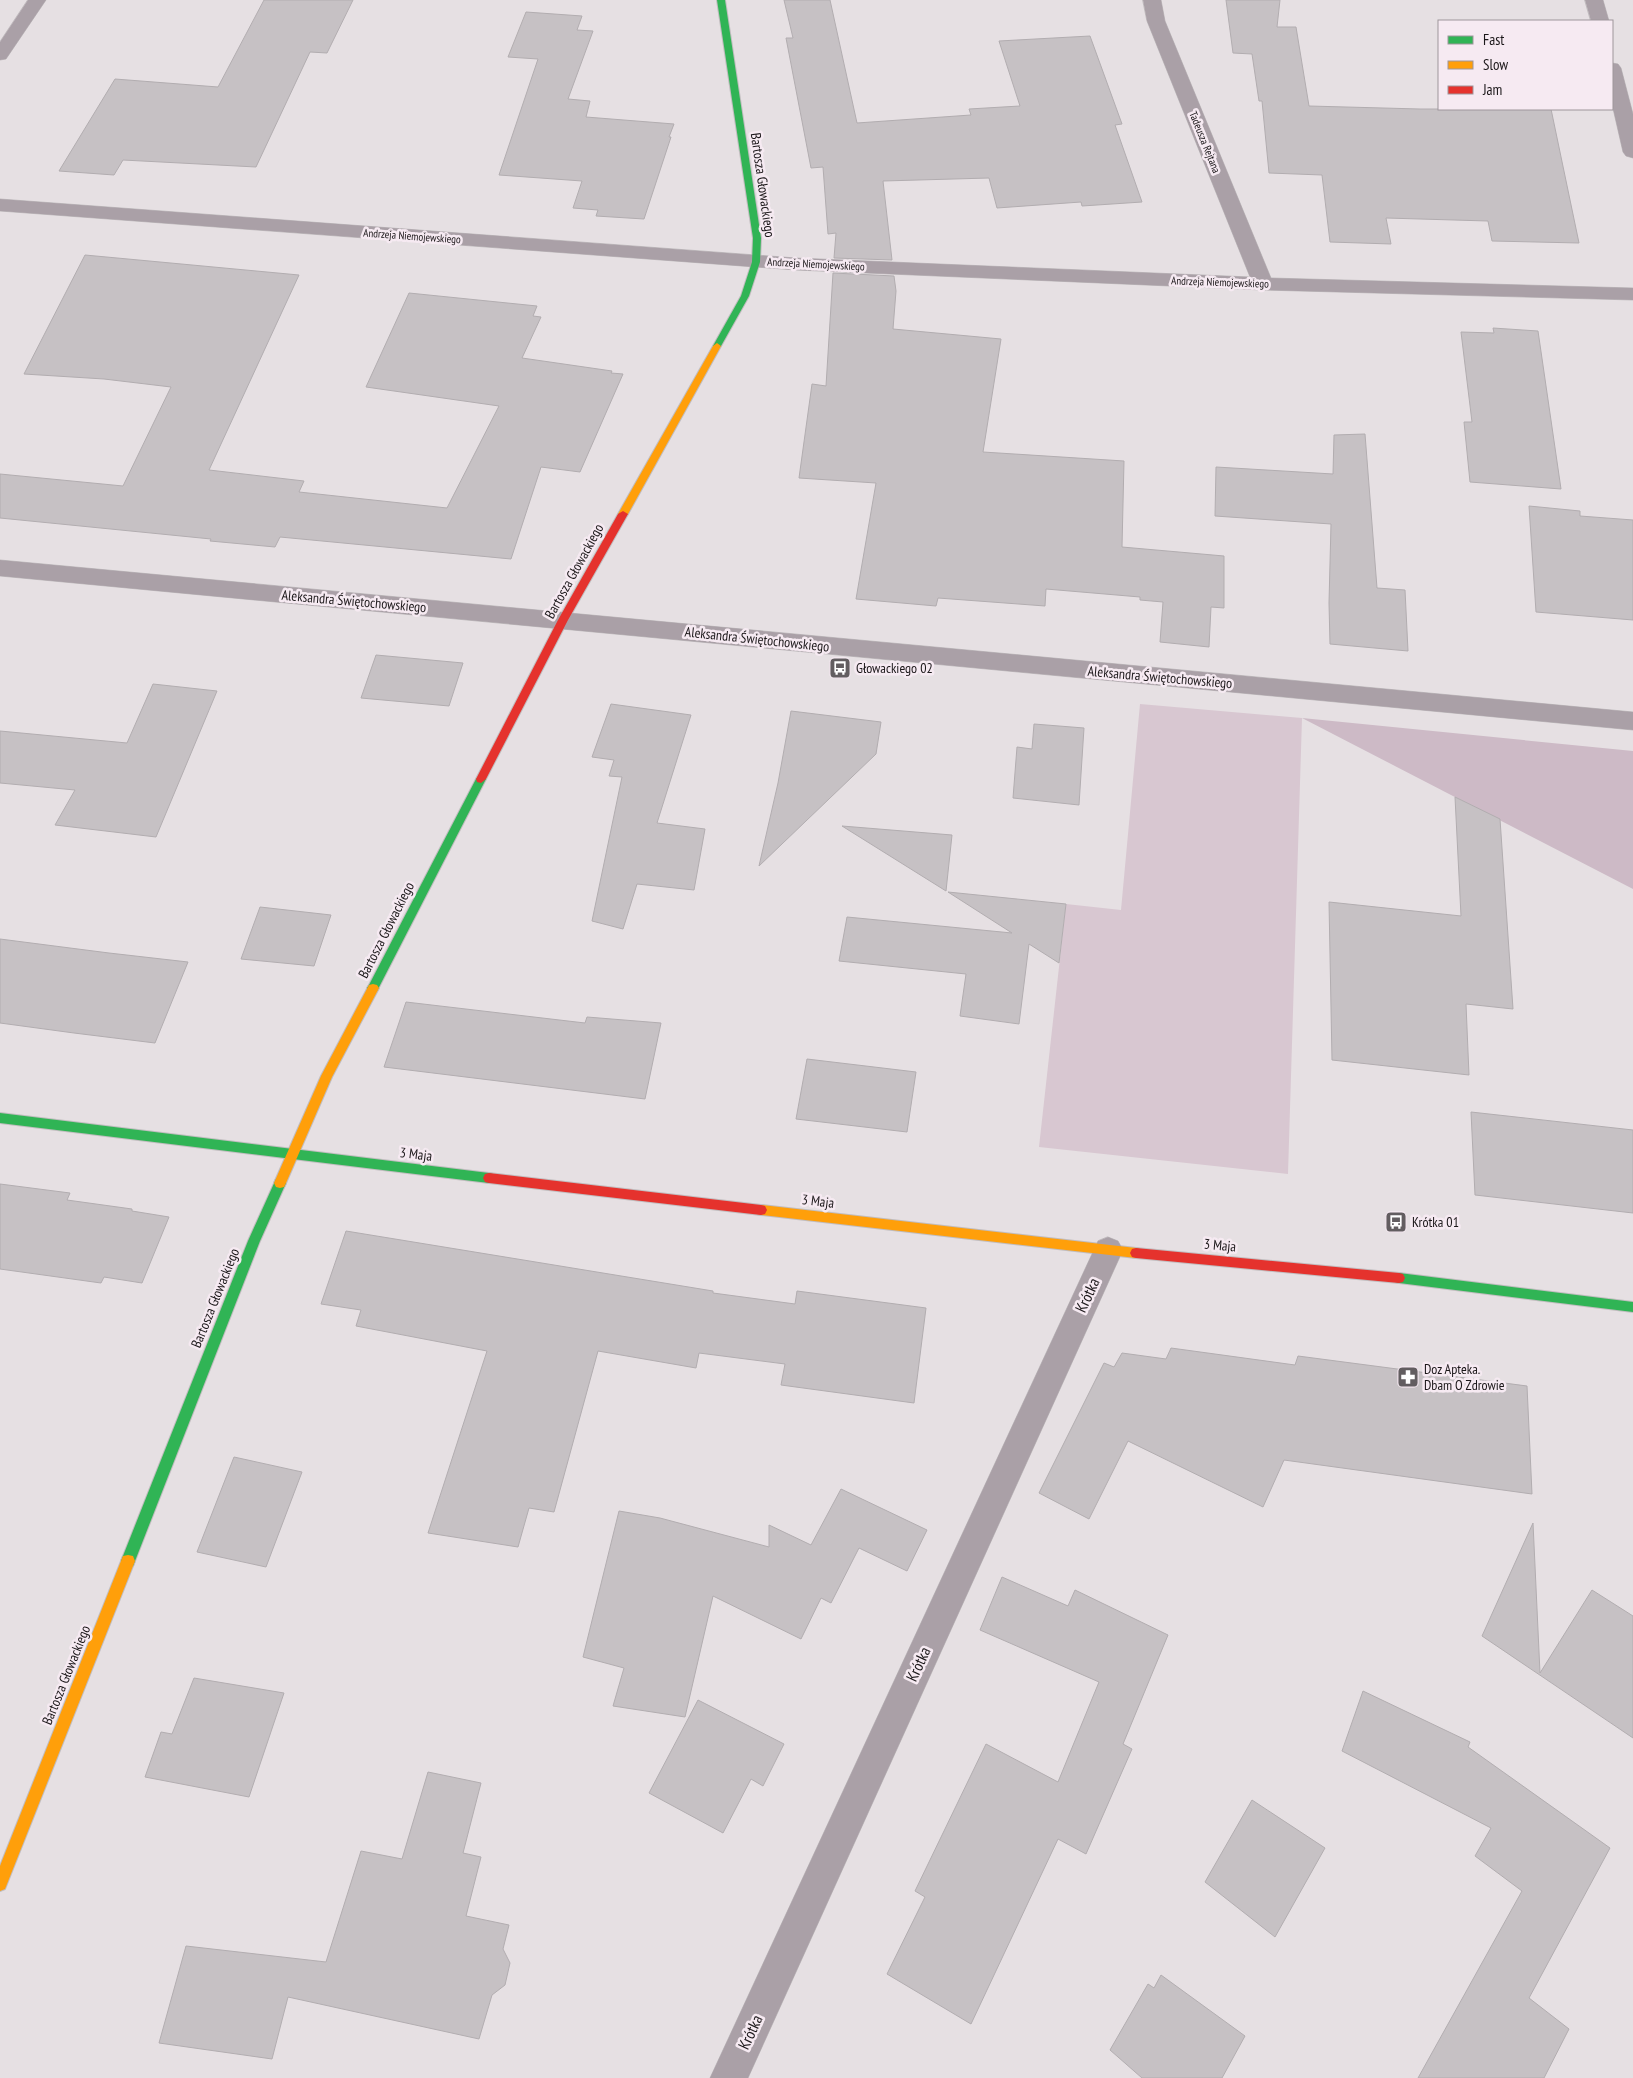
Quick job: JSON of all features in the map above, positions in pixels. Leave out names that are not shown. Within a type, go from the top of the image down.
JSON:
[{"type":"street","points":[[0,55],[37,0]]},
{"type":"street","name":"Bartosza Głowackiego","points":[[0,1884],[250,1250],[327,1076],[563,620],[745,296],[756,262],[756,238],[721,0]]},
{"type":"street","name":"Tadeusza Rejtana","points":[[1152,0],[1156,21],[1263,284]]},
{"type":"street","points":[[1594,0],[1600,20]]},
{"type":"street","points":[[1613,72],[1633,152]]},
{"type":"street","name":"Andrzeja Niemojewskiego","points":[[0,205],[756,262],[1263,284],[1633,294]]},
{"type":"street","name":"Aleksandra Świętochowskiego","points":[[0,568],[1633,721]]},
{"type":"street","name":"3 Maja","points":[[0,1118],[292,1155],[1108,1250],[1374,1275],[1633,1307]]},
{"type":"street","name":"Krótka","points":[[729,2078],[1108,1250]]},
{"type":"shaded area","points":[[1140,704],[1302,718],[1288,1174],[1039,1147],[1066,904],[1121,910]]},
{"type":"shaded area","points":[[1302,718],[1633,751],[1633,889]]},
{"type":"building","points":[[264,0],[353,0],[327,53],[310,52],[256,167],[123,160],[114,175],[59,171],[115,79],[218,87]]},
{"type":"building","points":[[784,0],[830,0],[857,123],[971,115],[969,109],[1020,106],[999,41],[1090,36],[1122,124],[1115,125],[1142,202],[1082,206],[1081,202],[997,208],[989,178],[883,181],[892,260],[834,258],[836,233],[828,234],[823,167],[811,168],[786,38],[793,38]]},
{"type":"building","points":[[1226,0],[1280,0],[1277,27],[1296,27],[1309,106],[1438,110],[1551,110],[1579,243],[1492,241],[1488,221],[1386,218],[1391,244],[1330,242],[1322,175],[1269,173],[1262,101],[1259,101],[1252,54],[1233,53]]},
{"type":"building","points":[[526,12],[582,16],[577,30],[593,31],[568,99],[590,101],[586,117],[674,124],[644,219],[596,216],[598,210],[573,208],[582,181],[499,175],[538,59],[508,57]]},
{"type":"building","points":[[85,255],[299,275],[209,470],[304,481],[299,492],[447,508],[499,406],[366,387],[409,293],[537,306],[533,316],[541,317],[522,358],[623,374],[580,472],[541,467],[511,559],[280,537],[275,547],[0,518],[0,474],[123,486],[171,387],[104,379],[24,374]]},
{"type":"building","points":[[833,273],[894,276],[896,291],[893,329],[1001,339],[983,452],[1124,461],[1122,547],[1224,556],[1224,608],[1211,607],[1209,647],[1160,642],[1163,602],[1140,600],[1140,597],[1046,589],[1045,606],[938,598],[936,606],[856,599],[876,483],[799,478],[812,384],[826,386]]},
{"type":"building","points":[[1493,328],[1538,331],[1561,489],[1470,482],[1464,422],[1472,422],[1461,332],[1494,333]]},
{"type":"building","points":[[1365,434],[1377,588],[1405,590],[1408,651],[1330,644],[1331,524],[1215,516],[1216,467],[1333,474],[1334,435]]},
{"type":"building","points":[[1529,506],[1580,511],[1580,516],[1633,520],[1633,620],[1536,612]]},
{"type":"building","points":[[376,655],[463,663],[449,706],[361,698]]},
{"type":"building","points":[[153,684],[217,691],[156,837],[55,825],[75,790],[0,783],[0,731],[127,743]]},
{"type":"building","points":[[611,704],[691,715],[657,823],[705,829],[694,890],[637,884],[623,929],[592,921],[622,777],[609,776],[614,760],[592,757]]},
{"type":"building","points":[[791,711],[881,722],[876,754],[759,866],[778,783]]},
{"type":"building","points":[[1034,724],[1084,728],[1079,805],[1013,798],[1017,747],[1032,749]]},
{"type":"building","points":[[1455,797],[1500,819],[1513,1009],[1466,1004],[1469,1075],[1332,1060],[1329,902],[1461,916]]},
{"type":"building","points":[[842,826],[952,835],[946,891]]},
{"type":"building","points":[[948,892],[1066,904],[1059,963],[1029,944],[1019,1024],[960,1016],[966,974],[839,961],[847,917],[1012,933]]},
{"type":"building","points":[[260,907],[331,915],[314,966],[241,959]]},
{"type":"building","points":[[0,939],[188,962],[155,1043],[0,1023]]},
{"type":"building","points":[[406,1002],[585,1023],[587,1017],[661,1023],[645,1099],[384,1067]]},
{"type":"building","points":[[807,1059],[916,1072],[907,1132],[796,1119]]},
{"type":"building","points":[[1471,1112],[1633,1130],[1633,1213],[1475,1195]]},
{"type":"building","points":[[0,1184],[70,1193],[67,1200],[132,1209],[132,1211],[169,1217],[142,1283],[104,1277],[101,1283],[0,1269]]},
{"type":"building","points":[[346,1231],[713,1291],[713,1293],[795,1304],[797,1291],[926,1308],[914,1403],[781,1385],[785,1364],[699,1353],[696,1368],[598,1351],[554,1512],[529,1508],[518,1547],[428,1533],[487,1351],[356,1326],[361,1310],[321,1304]]},
{"type":"building","points":[[1171,1348],[1295,1365],[1298,1356],[1527,1386],[1532,1494],[1284,1460],[1263,1507],[1128,1441],[1089,1519],[1039,1493],[1104,1363],[1114,1367],[1122,1353],[1166,1359]]},
{"type":"building","points":[[234,1457],[302,1472],[266,1567],[197,1552]]},
{"type":"building","points":[[841,1489],[927,1530],[907,1571],[859,1548],[831,1603],[821,1598],[801,1639],[713,1596],[685,1717],[613,1706],[624,1668],[583,1657],[619,1511],[660,1518],[769,1547],[769,1525],[811,1545]]},
{"type":"building","points":[[1533,1523],[1540,1673],[1592,1590],[1633,1616],[1633,1738],[1482,1636]]},
{"type":"building","points":[[1002,1577],[1068,1606],[1075,1590],[1168,1635],[1123,1744],[1132,1749],[1086,1854],[1058,1839],[971,2024],[887,1974],[925,1897],[915,1891],[986,1744],[1058,1782],[1099,1682],[980,1630]]},
{"type":"building","points":[[194,1678],[284,1693],[249,1797],[145,1777],[161,1732],[172,1734]]},
{"type":"building","points":[[1363,1691],[1470,1742],[1468,1747],[1610,1848],[1529,1998],[1569,2029],[1544,2078],[1418,2078],[1522,1891],[1475,1856],[1491,1828],[1342,1751]]},
{"type":"building","points":[[698,1700],[784,1744],[763,1786],[751,1779],[723,1833],[649,1793]]},
{"type":"building","points":[[428,1772],[481,1783],[463,1853],[481,1857],[466,1916],[509,1925],[503,1949],[510,1963],[505,1985],[492,1995],[479,2039],[288,1997],[272,2059],[159,2043],[186,1946],[326,1962],[361,1851],[402,1859]]},
{"type":"building","points":[[1252,1800],[1325,1848],[1275,1937],[1205,1882]]},
{"type":"building","points":[[1161,1975],[1245,2036],[1222,2078],[1142,2078],[1110,2050],[1148,1984],[1154,1988]]},
{"type":"traffic: fast","points":[[717,346],[745,296],[756,262],[757,238],[721,0]]},
{"type":"traffic: fast","points":[[373,988],[481,779]]},
{"type":"traffic: fast","points":[[0,1118],[489,1178]]},
{"type":"traffic: fast","points":[[128,1561],[254,1241],[280,1183]]},
{"type":"traffic: fast","points":[[1399,1278],[1633,1307]]},
{"type":"traffic: slow","points":[[623,514],[717,346]]},
{"type":"traffic: slow","points":[[280,1183],[327,1076],[373,988]]},
{"type":"traffic: slow","points":[[761,1210],[1136,1253]]},
{"type":"traffic: slow","points":[[0,1884],[128,1561]]},
{"type":"traffic: jam","points":[[481,779],[563,620],[623,514]]},
{"type":"traffic: jam","points":[[489,1178],[761,1210]]},
{"type":"traffic: jam","points":[[1136,1253],[1399,1278]]},
{"type":"place","name":"Głowackiego 02","points":[[840,668]]},
{"type":"place","name":"Krótka 01","points":[[1396,1222]]},
{"type":"place","name":"Doz Apteka. Dbam O Zdrowie","points":[[1408,1377]]}]
